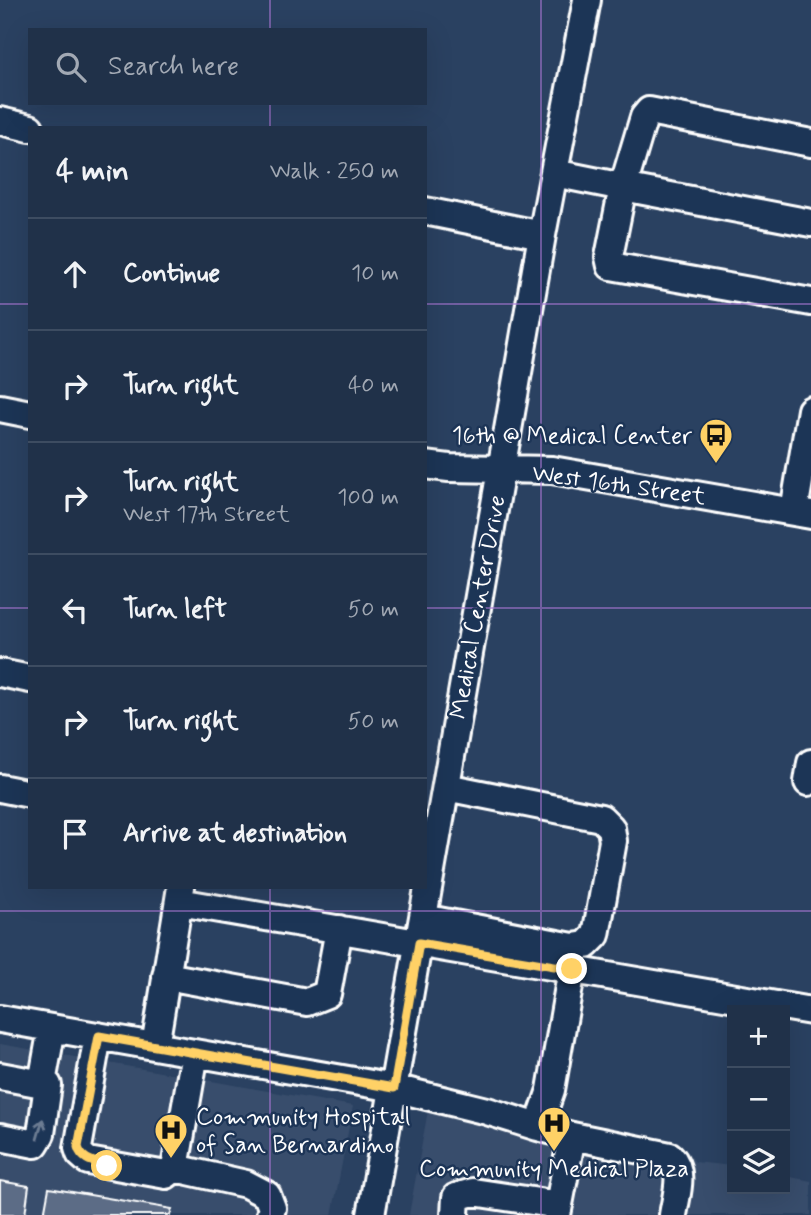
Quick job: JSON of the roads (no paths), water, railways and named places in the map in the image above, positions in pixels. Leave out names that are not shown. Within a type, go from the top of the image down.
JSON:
[{"type":"street","name":"Medical Center Drive","points":[[427,886],[542,235],[587,0]]},
{"type":"street","points":[[811,143],[649,111],[644,117],[624,187],[609,257],[611,266],[811,302]]},
{"type":"street","points":[[0,121],[28,128]]},
{"type":"street","points":[[554,173],[811,223]]},
{"type":"street","points":[[427,211],[542,235]]},
{"type":"street","points":[[0,408],[28,414]]},
{"type":"street","points":[[802,513],[811,410]]},
{"type":"street","name":"West 16th Street","points":[[427,465],[552,470],[802,513]]},
{"type":"street","points":[[1,680],[28,679]]},
{"type":"street","points":[[0,788],[28,794]]},
{"type":"street","points":[[155,1046],[180,895],[339,929],[421,930],[573,947],[586,945],[596,935],[613,841],[611,828],[601,818],[446,788]]},
{"type":"street","name":"Medical Center Drive","points":[[371,1215],[427,889]]},
{"type":"street","points":[[166,976],[307,1002],[327,994],[339,929]]},
{"type":"street","points":[[421,930],[572,969],[811,1011]]},
{"type":"street","points":[[538,1127],[551,1090],[572,969]]},
{"type":"street","points":[[0,1019],[394,1088],[572,1136],[670,1156],[676,1162],[678,1179],[673,1215]]},
{"type":"street","points":[[42,1083],[52,1028]]},
{"type":"street","points":[[99,1036],[78,1147],[80,1154],[88,1161],[98,1163],[166,1175],[174,1168],[195,1053]]},
{"type":"street","points":[[0,1076],[48,1085],[41,1134],[35,1144],[0,1137]]},
{"type":"street","points":[[454,1215],[456,1197],[473,1192],[558,1210],[572,1136]]},
{"type":"street","points":[[174,1168],[246,1184],[267,1195],[272,1208],[270,1215]]},
{"type":"place","name":"16th @ Medical Center","points":[[716,465]]},
{"type":"place","name":"Community Medical Plaza","points":[[554,1153]]},
{"type":"place","name":"Community Hospital of San Bernardino","points":[[171,1160]]}]
